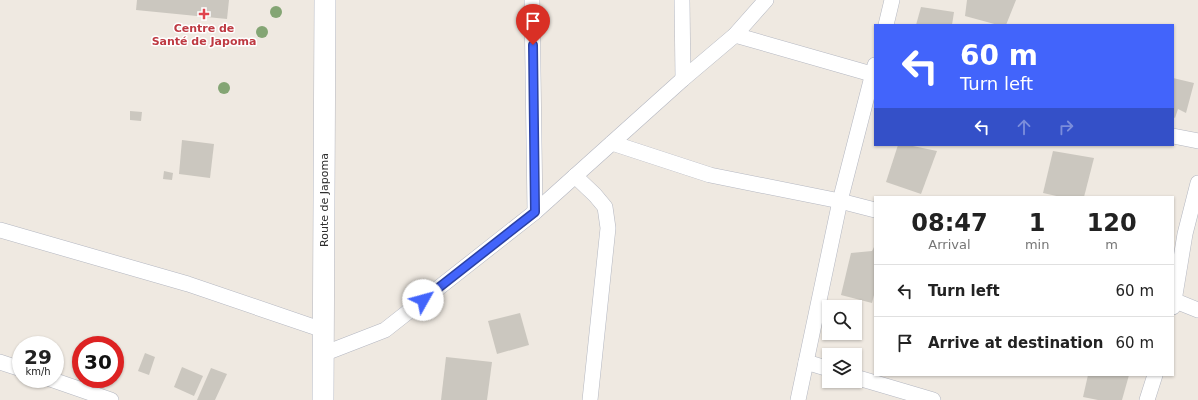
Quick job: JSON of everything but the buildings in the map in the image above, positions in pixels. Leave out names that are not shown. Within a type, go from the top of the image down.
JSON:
[{"type":"street","name":"Route de Japoma","points":[[323,400],[325,0]]},
{"type":"street","points":[[532,0],[535,212]]},
{"type":"street","points":[[682,0],[683,79]]},
{"type":"street","points":[[323,354],[385,330],[535,212],[683,79],[735,35],[766,0]]},
{"type":"street","points":[[886,24],[892,0]]},
{"type":"street","points":[[735,35],[874,71],[840,201],[798,400]]},
{"type":"street","points":[[1174,136],[1198,141]]},
{"type":"street","points":[[612,143],[710,175],[840,201],[874,210]]},
{"type":"street","points":[[575,176],[605,207],[608,228],[590,400]]},
{"type":"street","points":[[1174,296],[1185,234],[1198,183]]},
{"type":"street","points":[[0,230],[188,284],[323,330]]},
{"type":"street","points":[[1174,302],[1198,310]]},
{"type":"street","points":[[0,362],[12,366]]},
{"type":"street","points":[[806,362],[822,367]]},
{"type":"street","points":[[1147,400],[1155,376]]},
{"type":"street","points":[[862,379],[933,400]]},
{"type":"street","points":[[64,384],[111,400]]},
{"type":"place","name":"Centre de Santé de Japoma","points":[[204,14]]},
{"type":"route","points":[[423,300],[535,212],[533,45]]}]
